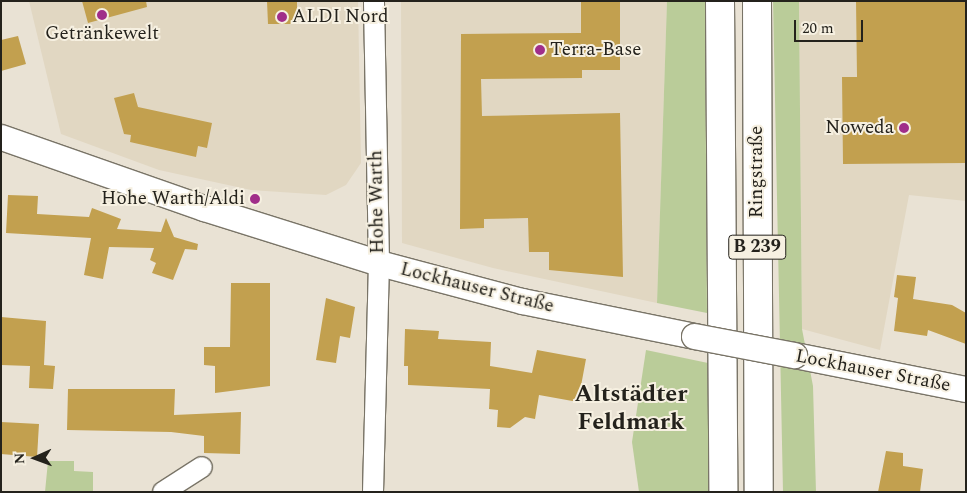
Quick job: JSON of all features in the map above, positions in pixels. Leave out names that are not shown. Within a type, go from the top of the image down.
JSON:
[{"type":"highway","name":"Ringstraße","points":[[720,1],[724,492]]},
{"type":"highway","name":"Ringstraße","points":[[757,1],[759,492]]},
{"type":"street","name":"Hohe Warth","points":[[373,492],[379,263],[374,1]]},
{"type":"street","name":"Lockhauser Straße","points":[[1,137],[204,208],[379,263],[522,302],[966,390]]},
{"type":"street","points":[[163,492],[202,467]]},
{"type":"shaded area","points":[[29,1],[358,1],[361,163],[346,185],[326,195],[251,190],[159,170],[61,134]]},
{"type":"shaded area","points":[[401,1],[667,1],[657,303],[493,268],[402,243]]},
{"type":"shaded area","points":[[799,1],[966,1],[966,201],[909,195],[880,350],[802,329]]},
{"type":"green space","points":[[667,1],[705,1],[707,313],[657,303]]},
{"type":"green space","points":[[773,1],[799,1],[802,329],[813,386],[816,492],[783,492]]},
{"type":"green space","points":[[646,350],[708,363],[710,492],[639,492],[632,442]]},
{"type":"green space","points":[[48,461],[74,461],[74,471],[93,472],[93,492],[45,492]]},
{"type":"building","name":"Getränkewelt","points":[[82,1],[146,1],[147,7],[88,23]]},
{"type":"building","points":[[267,1],[297,1],[297,24],[268,24]]},
{"type":"building","points":[[581,1],[620,1],[620,70],[582,70],[582,78],[481,79],[482,116],[620,113],[623,277],[549,270],[549,252],[529,252],[528,218],[484,219],[484,228],[460,229],[461,34],[581,33]]},
{"type":"building","points":[[856,1],[966,1],[966,163],[843,164],[842,77],[857,77]]},
{"type":"building","points":[[18,36],[26,64],[1,71],[1,40]]},
{"type":"building","points":[[134,93],[138,107],[212,123],[207,148],[198,146],[196,157],[130,142],[131,135],[124,134],[114,98]]},
{"type":"building","points":[[8,195],[38,196],[37,214],[89,217],[92,208],[121,219],[117,229],[161,232],[166,218],[174,237],[198,244],[197,250],[185,249],[173,280],[152,273],[156,263],[150,260],[154,248],[109,247],[103,279],[84,275],[91,238],[6,233]]},
{"type":"building","points":[[897,275],[916,277],[913,299],[952,305],[966,313],[966,344],[928,330],[927,336],[894,331],[898,298],[894,297]]},
{"type":"building","points":[[231,283],[270,283],[270,386],[215,393],[215,366],[204,365],[204,347],[230,347]]},
{"type":"building","points":[[326,298],[355,307],[350,338],[340,336],[336,363],[316,360]]},
{"type":"building","points":[[1,317],[46,321],[44,365],[55,366],[53,389],[29,388],[30,366],[1,365]]},
{"type":"building","points":[[405,329],[439,331],[438,339],[491,342],[490,366],[532,373],[537,350],[586,359],[578,402],[539,395],[535,419],[525,417],[510,428],[497,427],[498,410],[489,409],[490,389],[408,385],[408,366],[404,366]]},
{"type":"building","points":[[68,389],[175,389],[174,415],[241,412],[240,454],[204,453],[204,436],[171,432],[67,430]]},
{"type":"building","points":[[1,422],[39,424],[37,457],[1,454]]},
{"type":"building","points":[[886,451],[903,453],[903,466],[923,469],[920,492],[878,492]]},
{"type":"place","name":"Getränkewelt","points":[[102,15]]},
{"type":"place","name":"ALDI Nord","points":[[282,17]]},
{"type":"place","name":"Terra-Base","points":[[540,50]]},
{"type":"place","name":"Noweda","points":[[904,128]]},
{"type":"place","name":"Hohe Warth/Aldi","points":[[255,199]]},
{"type":"district","name":"Altstädter Feldmark","points":[[631,409]]}]
